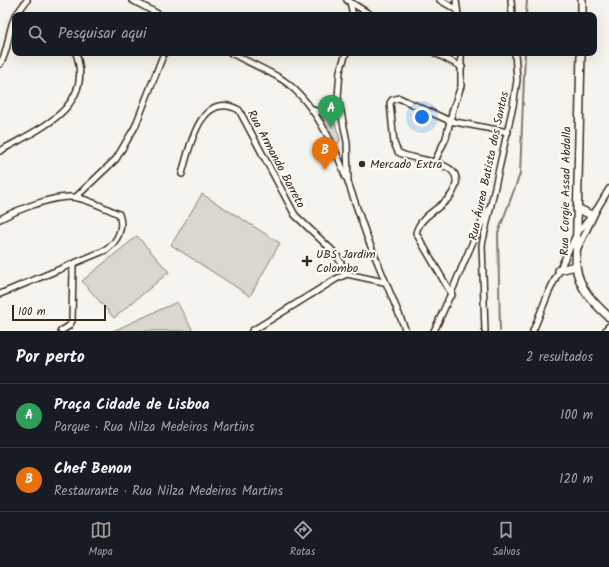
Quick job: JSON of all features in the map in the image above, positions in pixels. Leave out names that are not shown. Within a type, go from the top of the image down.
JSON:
[{"type":"street","points":[[18,12],[27,0]]},
{"type":"street","points":[[132,0],[154,12]]},
{"type":"street","points":[[440,0],[457,12]]},
{"type":"street","points":[[456,0],[457,12]]},
{"type":"street","points":[[511,0],[512,12]]},
{"type":"street","points":[[582,0],[582,12]]},
{"type":"street","points":[[348,1],[352,12]]},
{"type":"street","points":[[348,1],[366,12]]},
{"type":"street","points":[[0,64],[7,49],[12,24]]},
{"type":"street","points":[[0,151],[60,115],[70,104],[79,85],[80,64],[77,56]]},
{"type":"street","points":[[76,197],[116,159],[135,127],[163,56]]},
{"type":"street","points":[[237,56],[282,80],[302,96],[313,110],[342,167],[384,282],[405,331]]},
{"type":"street","points":[[345,56],[340,71],[338,97],[347,142],[348,182]]},
{"type":"street","points":[[440,56],[462,68]]},
{"type":"street","points":[[435,161],[446,138],[461,86],[461,56]]},
{"type":"street","name":"Rua Áurea Batista dos Santos","points":[[485,331],[482,252],[508,132],[517,80],[516,56]]},
{"type":"street","name":"Rua Corgie Assad Abdalla","points":[[581,56],[576,266],[580,284],[593,302],[609,317]]},
{"type":"street","points":[[313,110],[317,112],[328,111],[334,106],[338,97]]},
{"type":"street","points":[[452,295],[416,233],[420,224],[452,195],[455,187],[455,176],[452,172],[435,161],[413,158],[398,152],[394,144],[390,103],[392,100],[399,98],[450,121],[508,132]]},
{"type":"street","name":"Rua Armando Barreto","points":[[182,174],[193,136],[202,116],[211,109],[222,106],[232,107],[239,110],[295,215],[336,254],[347,274]]},
{"type":"street","points":[[576,253],[597,209],[609,189]]},
{"type":"street","points":[[0,219],[35,204],[76,197],[93,202],[119,214],[120,230],[118,239],[112,246],[73,265],[0,294]]},
{"type":"street","points":[[434,331],[452,295],[477,231],[492,201]]},
{"type":"street","points":[[577,208],[591,215]]},
{"type":"street","points":[[533,331],[559,270],[576,235],[597,209]]},
{"type":"street","points":[[61,331],[69,326],[72,321],[73,265]]},
{"type":"street","points":[[559,270],[576,266]]},
{"type":"street","points":[[252,331],[336,278],[347,274],[384,282]]},
{"type":"shaded area","points":[[331,111],[340,139],[339,143],[334,144],[318,114]]},
{"type":"shaded area","points":[[202,194],[280,243],[250,296],[171,245]]},
{"type":"shaded area","points":[[137,236],[169,272],[114,318],[82,281]]},
{"type":"shaded area","points":[[177,302],[193,331],[113,331]]},
{"type":"waterway","points":[[526,12],[527,0]]},
{"type":"waterway","points":[[500,331],[498,233],[520,174],[525,56]]},
{"type":"place","name":"Praça Cidade de Lisboa","points":[[331,128]]},
{"type":"place","name":"Mercado Extra","points":[[362,164]]},
{"type":"place","name":"Chef Benon","points":[[325,170]]},
{"type":"place","name":"UBS Jardim Colombo","points":[[307,261]]}]
